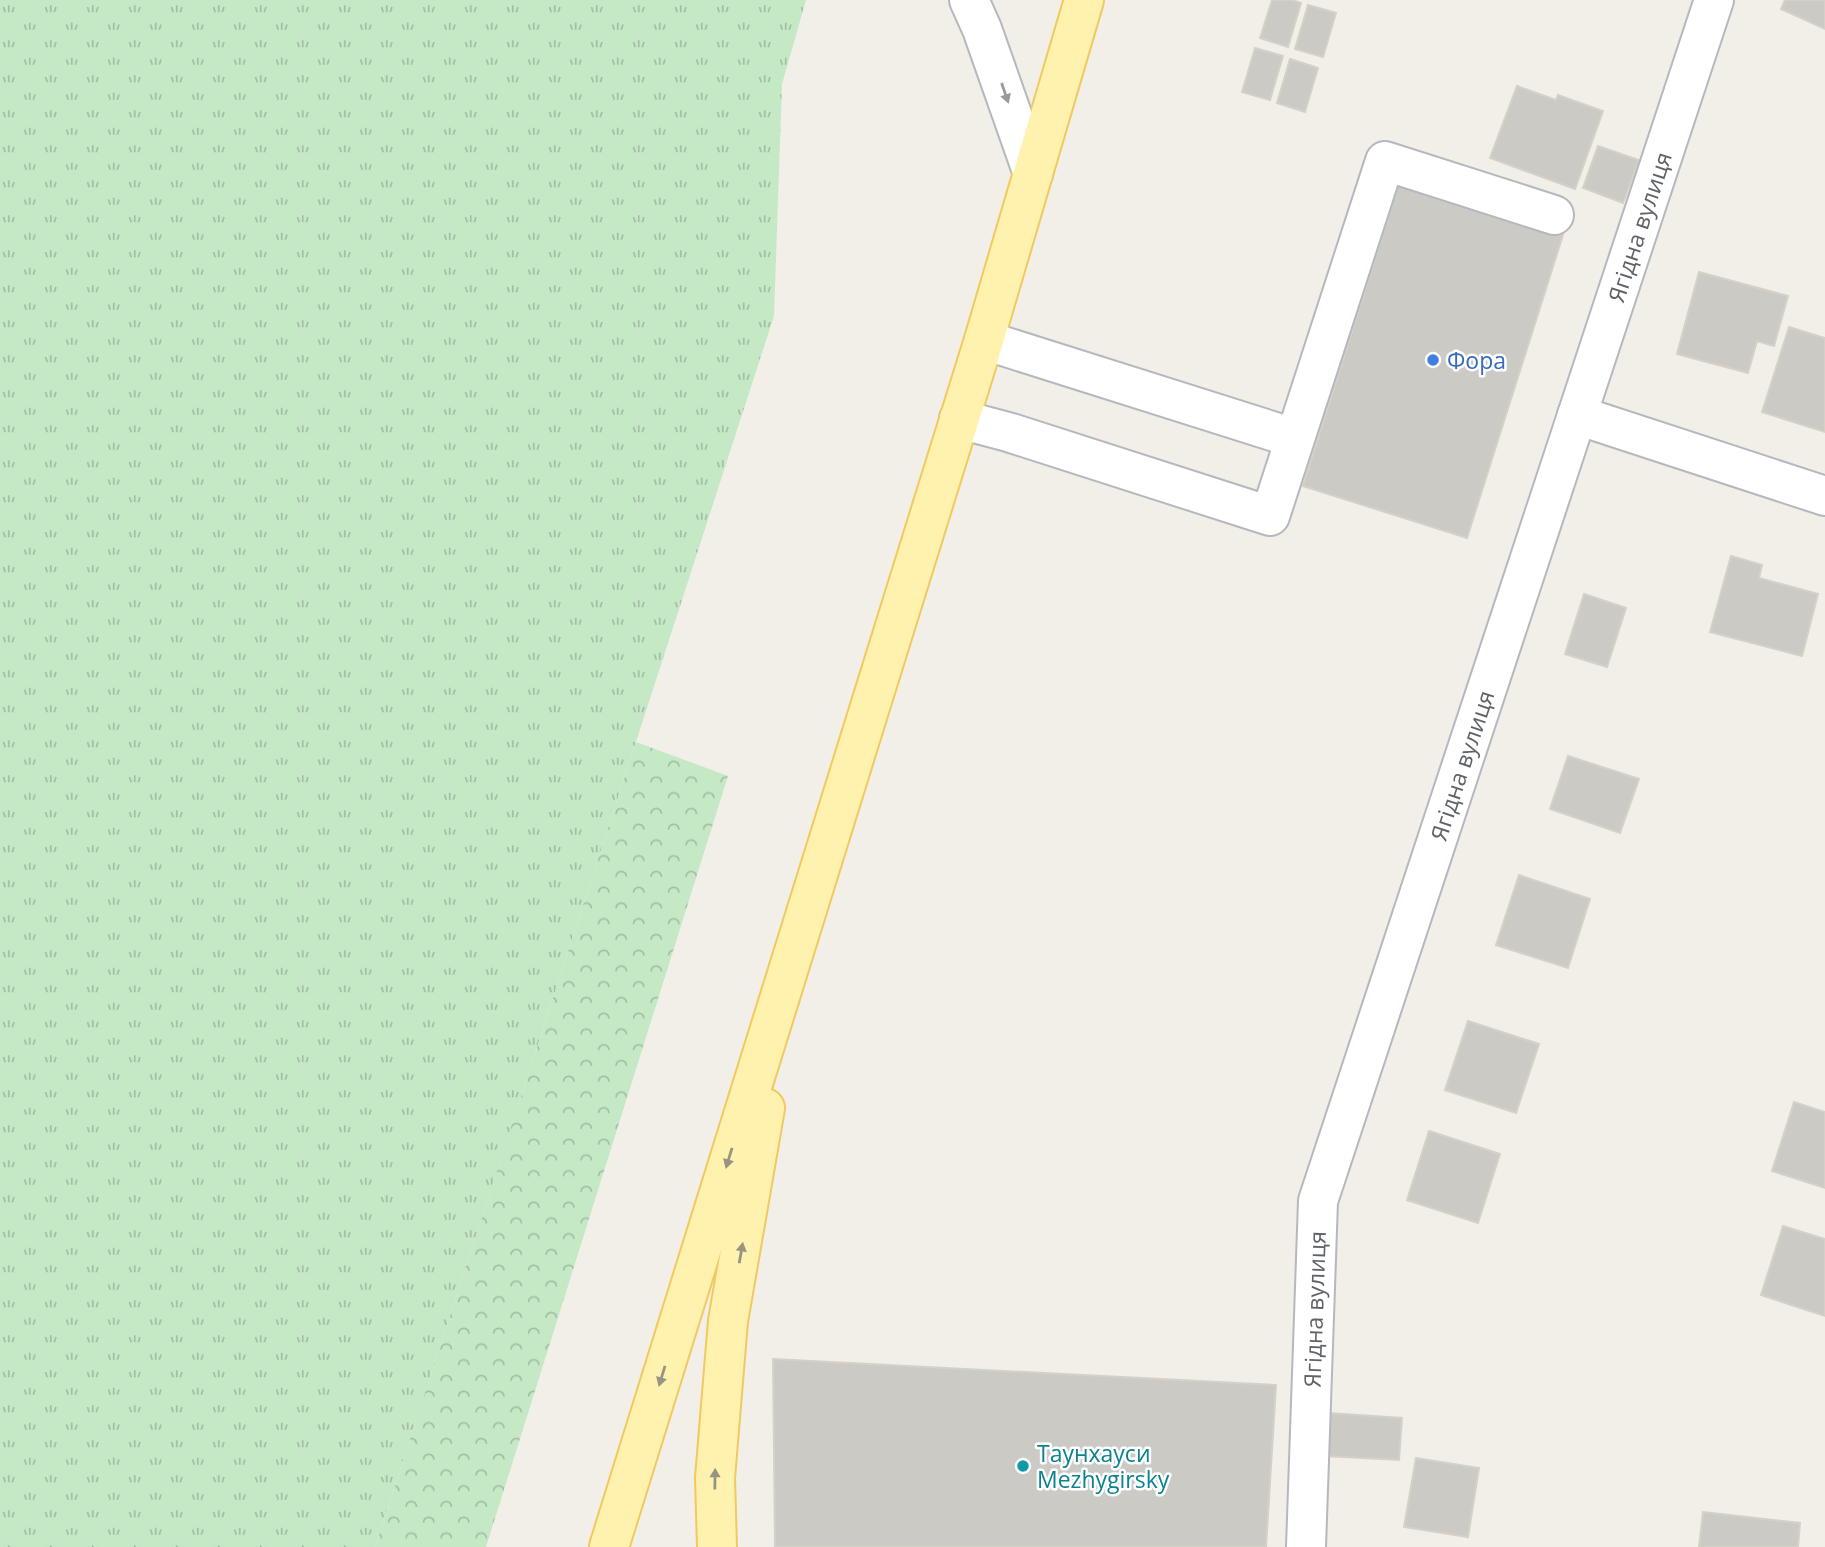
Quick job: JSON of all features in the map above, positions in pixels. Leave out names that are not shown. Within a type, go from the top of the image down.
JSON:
[{"type":"main road","points":[[609,1547],[984,340],[1084,0]]},
{"type":"main road","points":[[717,1547],[715,1478],[728,1321],[757,1164],[786,976]]},
{"type":"street","points":[[969,0],[982,29],[1033,174]]},
{"type":"street","name":"Ягідна вулиця","points":[[1306,1547],[1318,1201],[1714,0]]},
{"type":"street","points":[[959,419],[1021,436],[1270,516],[1385,161],[1554,215]]},
{"type":"street","points":[[984,340],[1294,438]]},
{"type":"street","points":[[1577,415],[1825,496]]},
{"type":"green space","points":[[0,0],[806,0],[782,84],[774,316],[375,1547],[0,1547]]},
{"type":"green space","points":[[636,742],[728,776],[486,1547],[375,1547]]},
{"type":"building","points":[[1272,0],[1301,3],[1288,47],[1260,38]]},
{"type":"building","points":[[1785,0],[1825,0],[1825,29],[1781,9]]},
{"type":"building","points":[[1308,5],[1336,13],[1323,57],[1295,49]]},
{"type":"building","points":[[1255,48],[1283,56],[1270,100],[1242,92]]},
{"type":"building","points":[[1290,59],[1318,68],[1305,112],[1277,103]]},
{"type":"building","points":[[1517,86],[1556,100],[1558,95],[1603,111],[1575,189],[1490,158]]},
{"type":"building","points":[[1598,146],[1639,160],[1623,203],[1583,188]]},
{"type":"building","name":"Фора","points":[[1399,183],[1563,235],[1467,538],[1303,486]]},
{"type":"building","points":[[1699,272],[1788,296],[1774,346],[1757,341],[1748,373],[1677,354]]},
{"type":"building","points":[[1789,327],[1825,338],[1825,432],[1762,412]]},
{"type":"building","points":[[1731,556],[1762,565],[1759,578],[1818,594],[1802,656],[1710,632]]},
{"type":"building","points":[[1584,594],[1626,608],[1607,667],[1565,654]]},
{"type":"building","points":[[1568,756],[1639,779],[1620,833],[1550,809]]},
{"type":"building","points":[[1519,875],[1590,899],[1568,968],[1496,945]]},
{"type":"building","points":[[1468,1021],[1539,1044],[1516,1113],[1445,1090]]},
{"type":"building","points":[[1794,1102],[1825,1112],[1825,1188],[1772,1171]]},
{"type":"building","points":[[1429,1131],[1500,1154],[1478,1223],[1407,1200]]},
{"type":"building","points":[[1783,1226],[1825,1239],[1825,1316],[1761,1295]]},
{"type":"building","name":"Таунхауси Mezhygirsky","points":[[773,1359],[1276,1385],[1266,1547],[775,1547]]},
{"type":"building","points":[[1328,1413],[1402,1418],[1399,1460],[1326,1456]]},
{"type":"building","points":[[1416,1458],[1479,1468],[1468,1537],[1404,1527]]},
{"type":"building","points":[[1703,1512],[1800,1523],[1798,1547],[1699,1547]]},
{"type":"place","name":"Фора","points":[[1433,360]]},
{"type":"place","name":"Таунхауси Mezhygirsky","points":[[1023,1466]]}]
